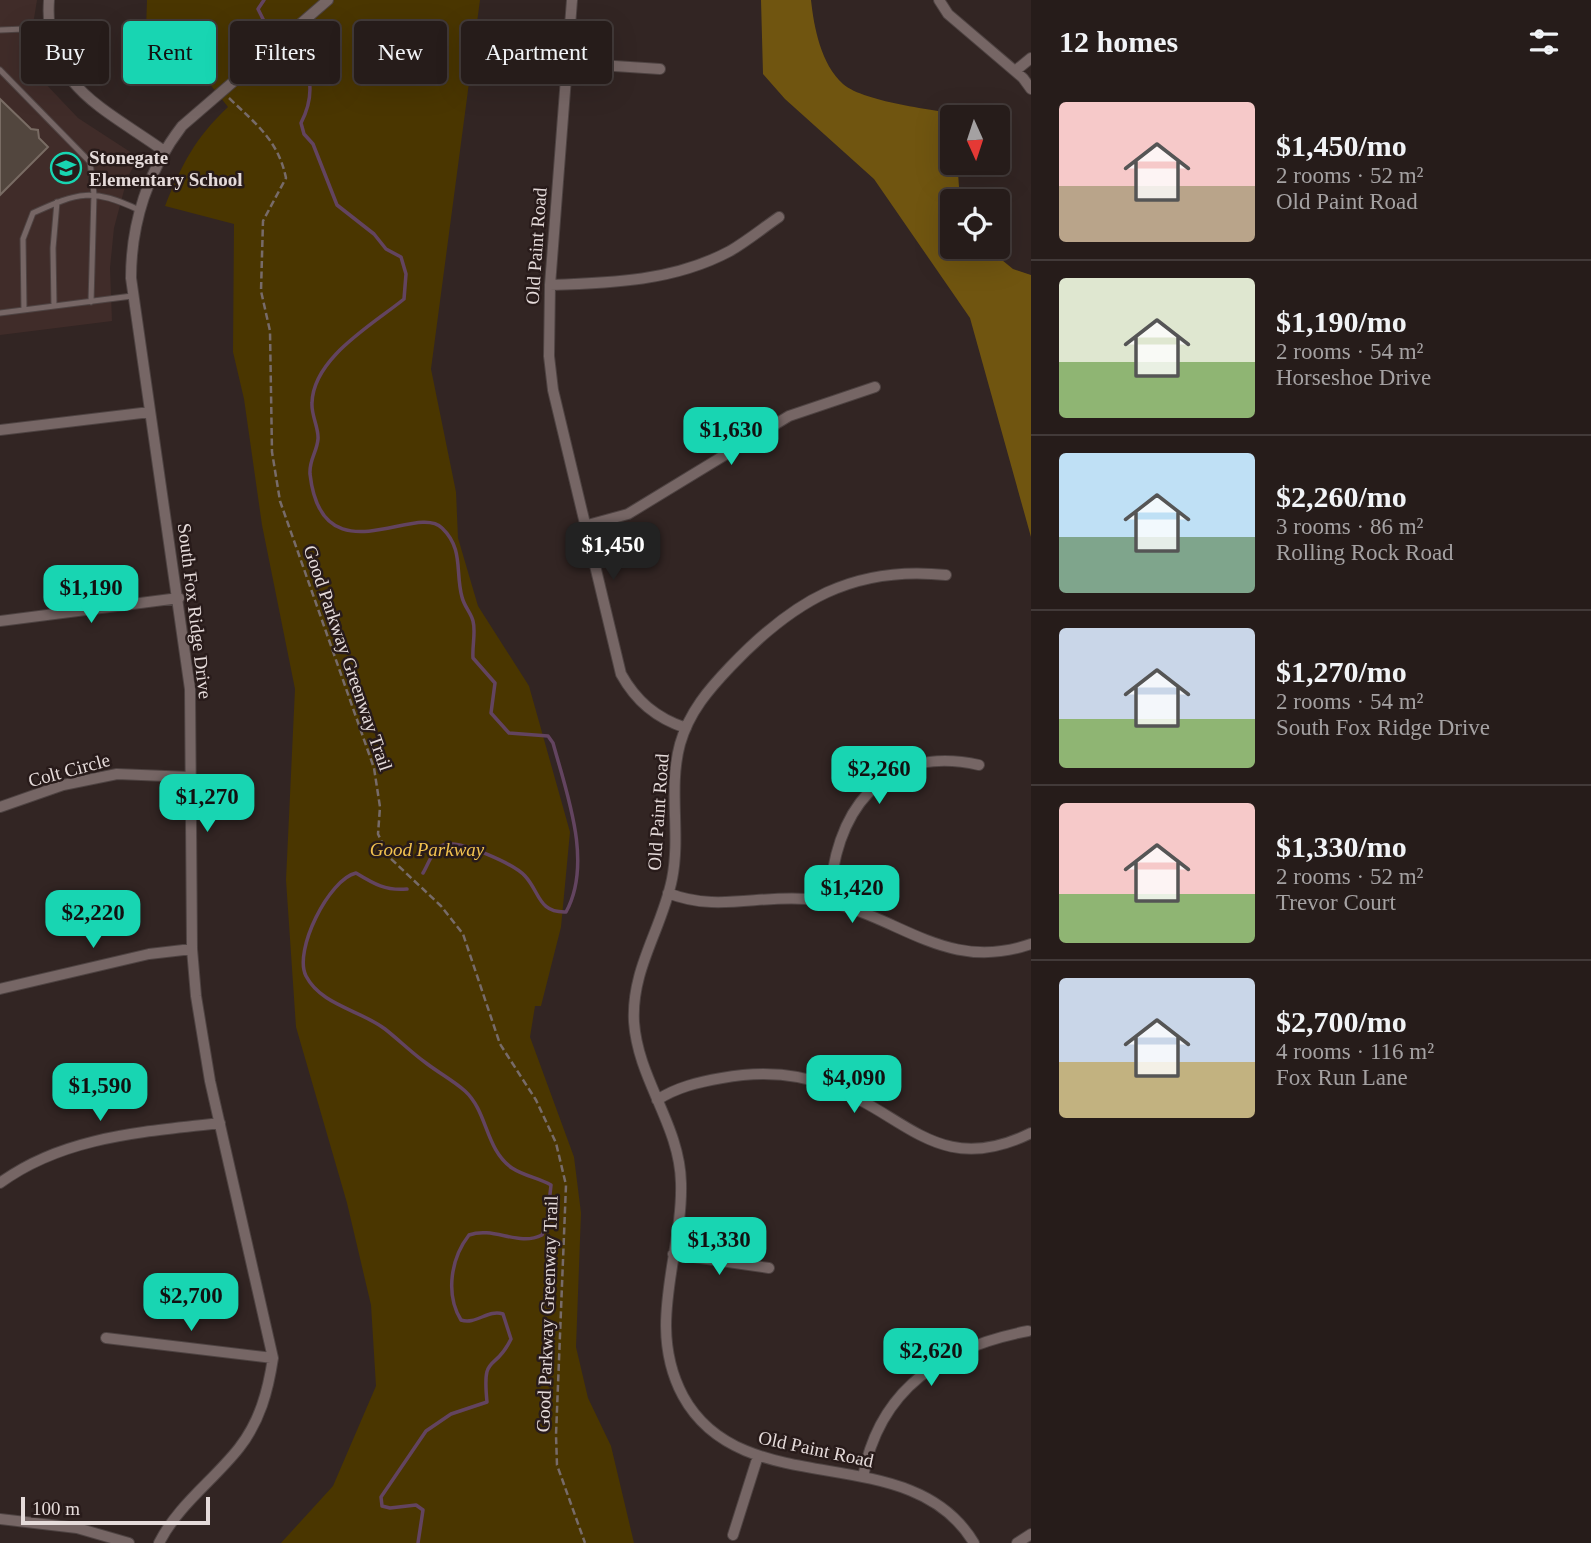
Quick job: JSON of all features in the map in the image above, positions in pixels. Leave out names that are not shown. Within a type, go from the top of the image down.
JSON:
[{"type":"street","points":[[48,21],[49,0]]},
{"type":"street","name":"South Fox Ridge Drive","points":[[159,1543],[181,1510],[238,1449],[251,1430],[269,1387],[273,1358],[202,1039],[192,949],[190,689],[179,598],[133,296],[131,254],[139,210],[164,151],[182,126],[328,0]]},
{"type":"street","name":"Old Paint Road","points":[[571,21],[572,0]]},
{"type":"street","points":[[939,0],[948,13],[1015,71],[1031,89]]},
{"type":"street","points":[[1015,71],[1031,58]]},
{"type":"street","points":[[612,66],[660,69]]},
{"type":"street","points":[[74,84],[164,151]]},
{"type":"street","name":"Old Paint Road","points":[[567,84],[550,285],[549,356],[553,390],[621,674],[642,703],[656,715],[686,728],[675,768],[676,855],[668,893],[644,954],[634,1000],[637,1045],[674,1139],[679,1161],[680,1207],[666,1304],[667,1334],[676,1381],[685,1399],[712,1431],[730,1444],[758,1456],[903,1487],[921,1495],[955,1519],[974,1543]]},
{"type":"street","points":[[550,285],[624,282],[687,268],[730,251],[779,217]]},
{"type":"street","points":[[584,526],[628,514],[789,416],[875,387]]},
{"type":"street","points":[[0,430],[150,412]]},
{"type":"street","points":[[686,728],[715,681],[748,646],[792,610],[852,582],[904,573],[946,575]]},
{"type":"street","points":[[0,621],[179,598]]},
{"type":"street","points":[[830,902],[835,850],[853,813],[866,796],[892,774],[924,762],[952,760],[979,765]]},
{"type":"street","name":"Colt Circle","points":[[0,807],[76,782],[117,774],[191,776]]},
{"type":"street","points":[[668,893],[697,903],[716,905],[780,898],[830,902],[855,909],[925,941],[954,950],[1000,951],[1031,944]]},
{"type":"street","points":[[0,989],[149,954],[192,949]]},
{"type":"street","points":[[657,1100],[694,1083],[738,1075],[785,1074],[833,1087],[908,1131],[945,1145],[983,1147],[1003,1144],[1031,1133]]},
{"type":"street","points":[[0,1183],[31,1164],[87,1142],[220,1123]]},
{"type":"street","points":[[673,1254],[769,1268]]},
{"type":"street","points":[[863,1477],[870,1447],[882,1419],[914,1381],[933,1367],[976,1344],[1028,1331]]},
{"type":"street","points":[[106,1338],[273,1358]]},
{"type":"street","points":[[733,1535],[758,1456]]},
{"type":"street","points":[[0,1519],[77,1528],[129,1543]]},
{"type":"street","points":[[1017,1543],[1031,1534]]},
{"type":"lane","points":[[0,30],[21,29]]},
{"type":"lane","points":[[0,70],[90,162],[94,194],[91,302]]},
{"type":"lane","points":[[24,310],[23,239],[33,213],[57,202],[94,194],[110,196],[139,210]]},
{"type":"lane","points":[[54,306],[53,248],[57,202]]},
{"type":"lane","points":[[0,313],[133,296]]},
{"type":"path","name":"Good Parkway Greenway Trail","points":[[222,92],[266,134],[282,156],[286,178],[263,221],[261,291],[270,331],[272,452],[279,501],[374,768],[380,807],[378,834],[389,858],[441,906],[463,934],[500,1044],[536,1100],[559,1154],[566,1185],[557,1465],[585,1543]]},
{"type":"shaded area","name":"Stonegate Elementary School","points":[[0,0],[37,0],[34,21],[21,21],[21,84],[46,84],[78,118],[138,157],[127,179],[114,228],[110,268],[112,321],[0,335]]},
{"type":"shaded area","points":[[761,0],[811,0],[824,56],[835,76],[843,84],[854,91],[886,101],[940,111],[940,175],[958,175],[959,189],[940,189],[940,259],[1001,259],[1013,269],[1031,275],[1031,537],[970,318],[874,179],[785,99],[763,74]]},
{"type":"green space","name":"Good Parkway","points":[[147,0],[480,0],[477,21],[461,21],[461,84],[469,84],[431,369],[456,492],[458,538],[478,606],[529,686],[570,832],[561,927],[541,1006],[535,1006],[530,1037],[574,1157],[581,1213],[576,1347],[588,1398],[611,1446],[634,1543],[281,1543],[333,1486],[376,1386],[371,1305],[347,1203],[296,1027],[286,880],[295,689],[262,525],[244,399],[233,352],[234,224],[165,206],[190,152],[228,107],[210,84],[216,84],[216,21],[146,21]]},
{"type":"building","points":[[0,99],[31,129],[38,130],[39,138],[48,147],[0,195]]},
{"type":"waterway","points":[[264,0],[258,9],[264,21]]},
{"type":"waterway","points":[[310,84],[308,103],[301,123],[304,134],[313,144],[337,205],[374,234],[386,249],[401,257],[406,274],[404,299],[346,344],[322,371],[315,387],[312,408],[318,439],[310,474],[318,506],[332,524],[350,531],[371,531],[429,523],[442,528],[449,536],[458,561],[462,597],[473,621],[473,658],[495,683],[491,713],[509,733],[548,736],[553,743],[575,828],[577,872],[574,893],[566,912],[550,909],[545,905],[519,871],[487,854],[464,846],[442,846],[435,852],[423,873]]},
{"type":"waterway","points":[[407,889],[380,886],[356,873],[346,878],[325,902],[309,934],[303,965],[306,976],[321,994],[375,1022],[465,1091],[478,1109],[491,1141],[503,1160],[517,1171],[551,1185],[547,1222],[542,1235],[524,1239],[488,1233],[469,1235],[458,1254],[452,1288],[456,1310],[461,1320],[503,1314],[511,1339],[488,1369],[487,1402],[451,1414],[426,1431],[381,1497],[382,1506],[390,1508],[416,1505],[423,1510],[418,1543]]},
{"type":"place","name":"Stonegate Elementary School","points":[[66,168]]}]
